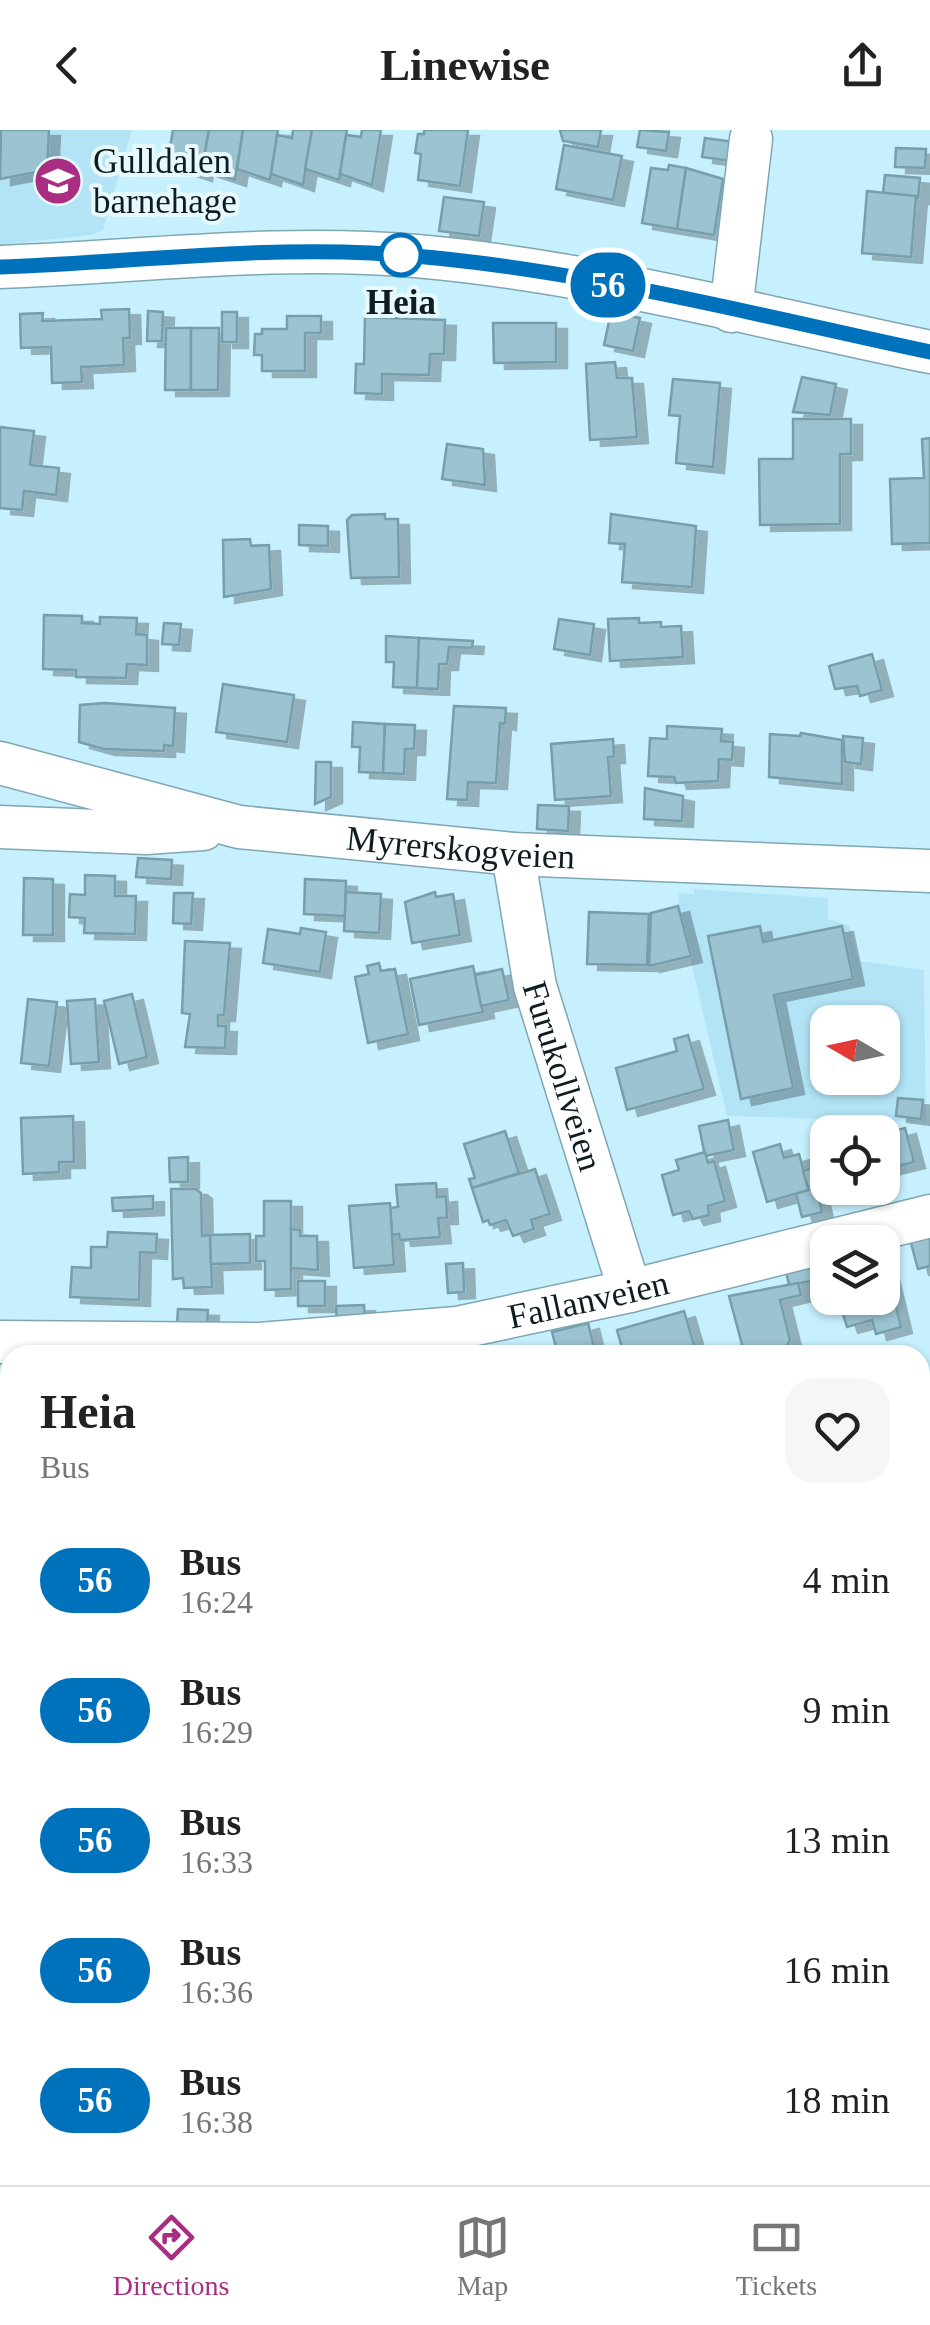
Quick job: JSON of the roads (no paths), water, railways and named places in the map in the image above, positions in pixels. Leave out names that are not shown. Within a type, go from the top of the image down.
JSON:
[{"type":"street","points":[[731,311],[751,138]]},
{"type":"street","points":[[0,267],[284,252],[368,253],[528,270],[930,352]]},
{"type":"street","name":"Myrerskogveien","points":[[0,763],[239,827],[513,854],[930,871]]},
{"type":"street","points":[[0,828],[146,832],[239,827]]},
{"type":"street","name":"Furukollveien","points":[[513,854],[535,986],[630,1291]]},
{"type":"street","name":"Fallanveien","points":[[0,1342],[260,1344],[457,1328],[630,1291],[930,1216]]},
{"type":"place","name":"Gulldalen barnehage","points":[[58,181]]},
{"type":"place","name":"Heia","points":[[401,255]]}]
